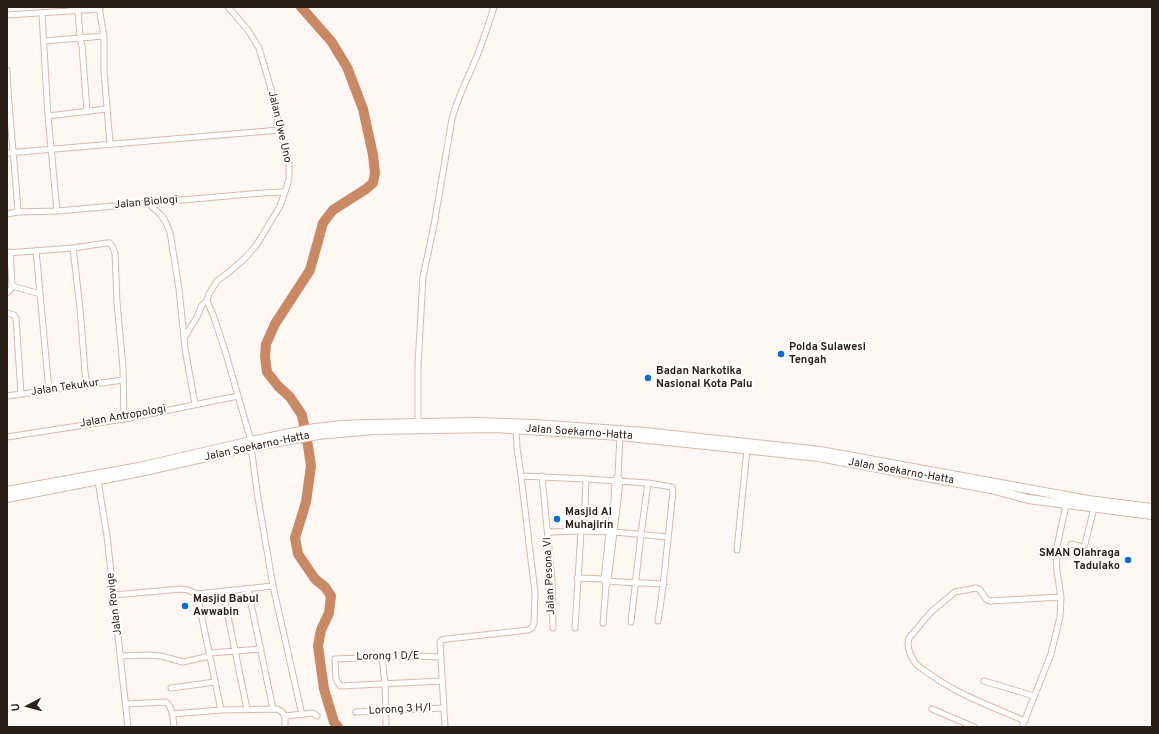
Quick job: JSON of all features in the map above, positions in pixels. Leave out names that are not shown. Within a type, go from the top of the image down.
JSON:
[{"type":"main road","name":"Jalan Soekarno-Hatta","points":[[418,426],[477,422],[507,422],[587,430],[620,436],[820,451],[922,472],[1028,499],[1066,505],[1152,514]]},
{"type":"main road","name":"Jalan Soekarno-Hatta","points":[[7,498],[139,467],[294,435],[343,425],[366,424],[645,432],[726,444],[747,450],[832,459],[922,472],[1088,500],[1152,508]]},
{"type":"main road","name":"Jalan Soekarno-Hatta","points":[[7,491],[98,481],[251,444]]},
{"type":"street","name":"Jalan Uwe Uno","points":[[184,338],[197,317],[202,305],[207,301],[209,294],[217,281],[229,272],[255,247],[280,206],[286,192],[289,179],[289,163],[259,48],[248,30],[228,7]]},
{"type":"street","points":[[418,426],[418,365],[423,277],[434,225],[455,106],[484,38],[494,7]]},
{"type":"street","points":[[7,16],[100,8],[104,36],[104,72],[110,143]]},
{"type":"street","points":[[78,10],[87,111]]},
{"type":"street","points":[[42,14],[50,149],[57,211]]},
{"type":"street","points":[[44,41],[104,36]]},
{"type":"street","points":[[7,70],[18,212]]},
{"type":"street","points":[[48,116],[107,109]]},
{"type":"street","points":[[7,153],[110,143],[280,130]]},
{"type":"street","name":"Jalan Biologi","points":[[7,214],[286,192]]},
{"type":"street","points":[[148,203],[161,215],[170,232],[179,289],[185,349],[195,404]]},
{"type":"street","points":[[7,293],[12,286],[8,252],[73,248],[110,243],[113,248],[123,368],[124,419]]},
{"type":"street","points":[[73,248],[87,386]]},
{"type":"street","points":[[36,250],[49,391]]},
{"type":"street","points":[[12,286],[40,294]]},
{"type":"street","points":[[207,301],[226,354],[251,444],[258,498],[273,586],[302,715]]},
{"type":"street","points":[[7,313],[14,314],[16,318],[21,394]]},
{"type":"street","name":"Jalan Tekukur","points":[[7,396],[123,380]]},
{"type":"street","name":"Jalan Antropologi","points":[[7,437],[124,419],[238,396]]},
{"type":"street","points":[[445,727],[440,644],[442,640],[528,630],[534,626],[535,593],[516,429]]},
{"type":"street","points":[[603,624],[606,580],[618,475],[620,436]]},
{"type":"street","points":[[737,550],[747,450]]},
{"type":"street","points":[[521,476],[586,478],[648,483],[673,489],[664,584],[658,621]]},
{"type":"street","name":"Jalan Pesona VI","points":[[542,476],[552,580],[553,628]]},
{"type":"street","points":[[575,628],[581,531],[586,505],[586,478]]},
{"type":"street","name":"Jalan Rovige","points":[[98,481],[107,536],[128,727]]},
{"type":"street","points":[[631,622],[648,483]]},
{"type":"street","points":[[1022,727],[1051,654],[1060,617],[1061,597],[1056,572],[1056,552],[1066,505]]},
{"type":"street","points":[[1071,544],[1082,547],[1085,544],[1094,508]]},
{"type":"street","points":[[548,532],[612,532],[668,537]]},
{"type":"street","points":[[577,578],[664,584]]},
{"type":"street","points":[[114,595],[181,589],[197,594],[273,586]]},
{"type":"street","points":[[1025,721],[968,696],[942,682],[920,667],[909,651],[908,641],[931,612],[955,592],[976,588],[980,590],[986,599],[990,601],[1061,597]]},
{"type":"street","points":[[248,589],[273,709]]},
{"type":"street","points":[[223,592],[247,709]]},
{"type":"street","points":[[197,594],[221,710]]},
{"type":"street","points":[[120,656],[161,656],[183,662],[210,655],[261,649]]},
{"type":"street","name":"Lorong 1 D/E","points":[[385,684],[340,686],[336,679],[335,659],[412,656],[441,657]]},
{"type":"street","points":[[382,657],[385,684],[386,727]]},
{"type":"street","points":[[385,684],[442,681]]},
{"type":"street","points":[[984,681],[1034,696]]},
{"type":"street","points":[[171,688],[216,682]]},
{"type":"street","points":[[126,704],[166,702],[170,706],[174,727]]},
{"type":"street","name":"Lorong 3 H/I","points":[[356,712],[443,708]]},
{"type":"street","points":[[172,714],[221,710],[273,709],[281,710],[285,716],[285,727]]},
{"type":"street","points":[[932,710],[974,727]]},
{"type":"street","points":[[285,716],[313,714],[317,716]]},
{"type":"waterway","points":[[301,7],[331,41],[347,67],[363,109],[373,155],[375,173],[373,183],[333,210],[323,223],[310,270],[275,324],[266,344],[265,357],[267,372],[278,386],[290,397],[302,415],[311,466],[306,502],[295,538],[298,554],[315,579],[325,587],[331,596],[329,613],[321,630],[318,646],[324,689],[334,722],[338,727]]},
{"type":"place","name":"Polda Sulawesi Tengah","points":[[781,354]]},
{"type":"place","name":"Badan Narkotika Nasional Kota Palu","points":[[648,378]]},
{"type":"place","name":"Masjid Al Muhajirin","points":[[557,519]]},
{"type":"place","name":"SMAN Olahraga Tadulako","points":[[1128,560]]},
{"type":"place","name":"Masjid Babul Awwabin","points":[[185,606]]}]
